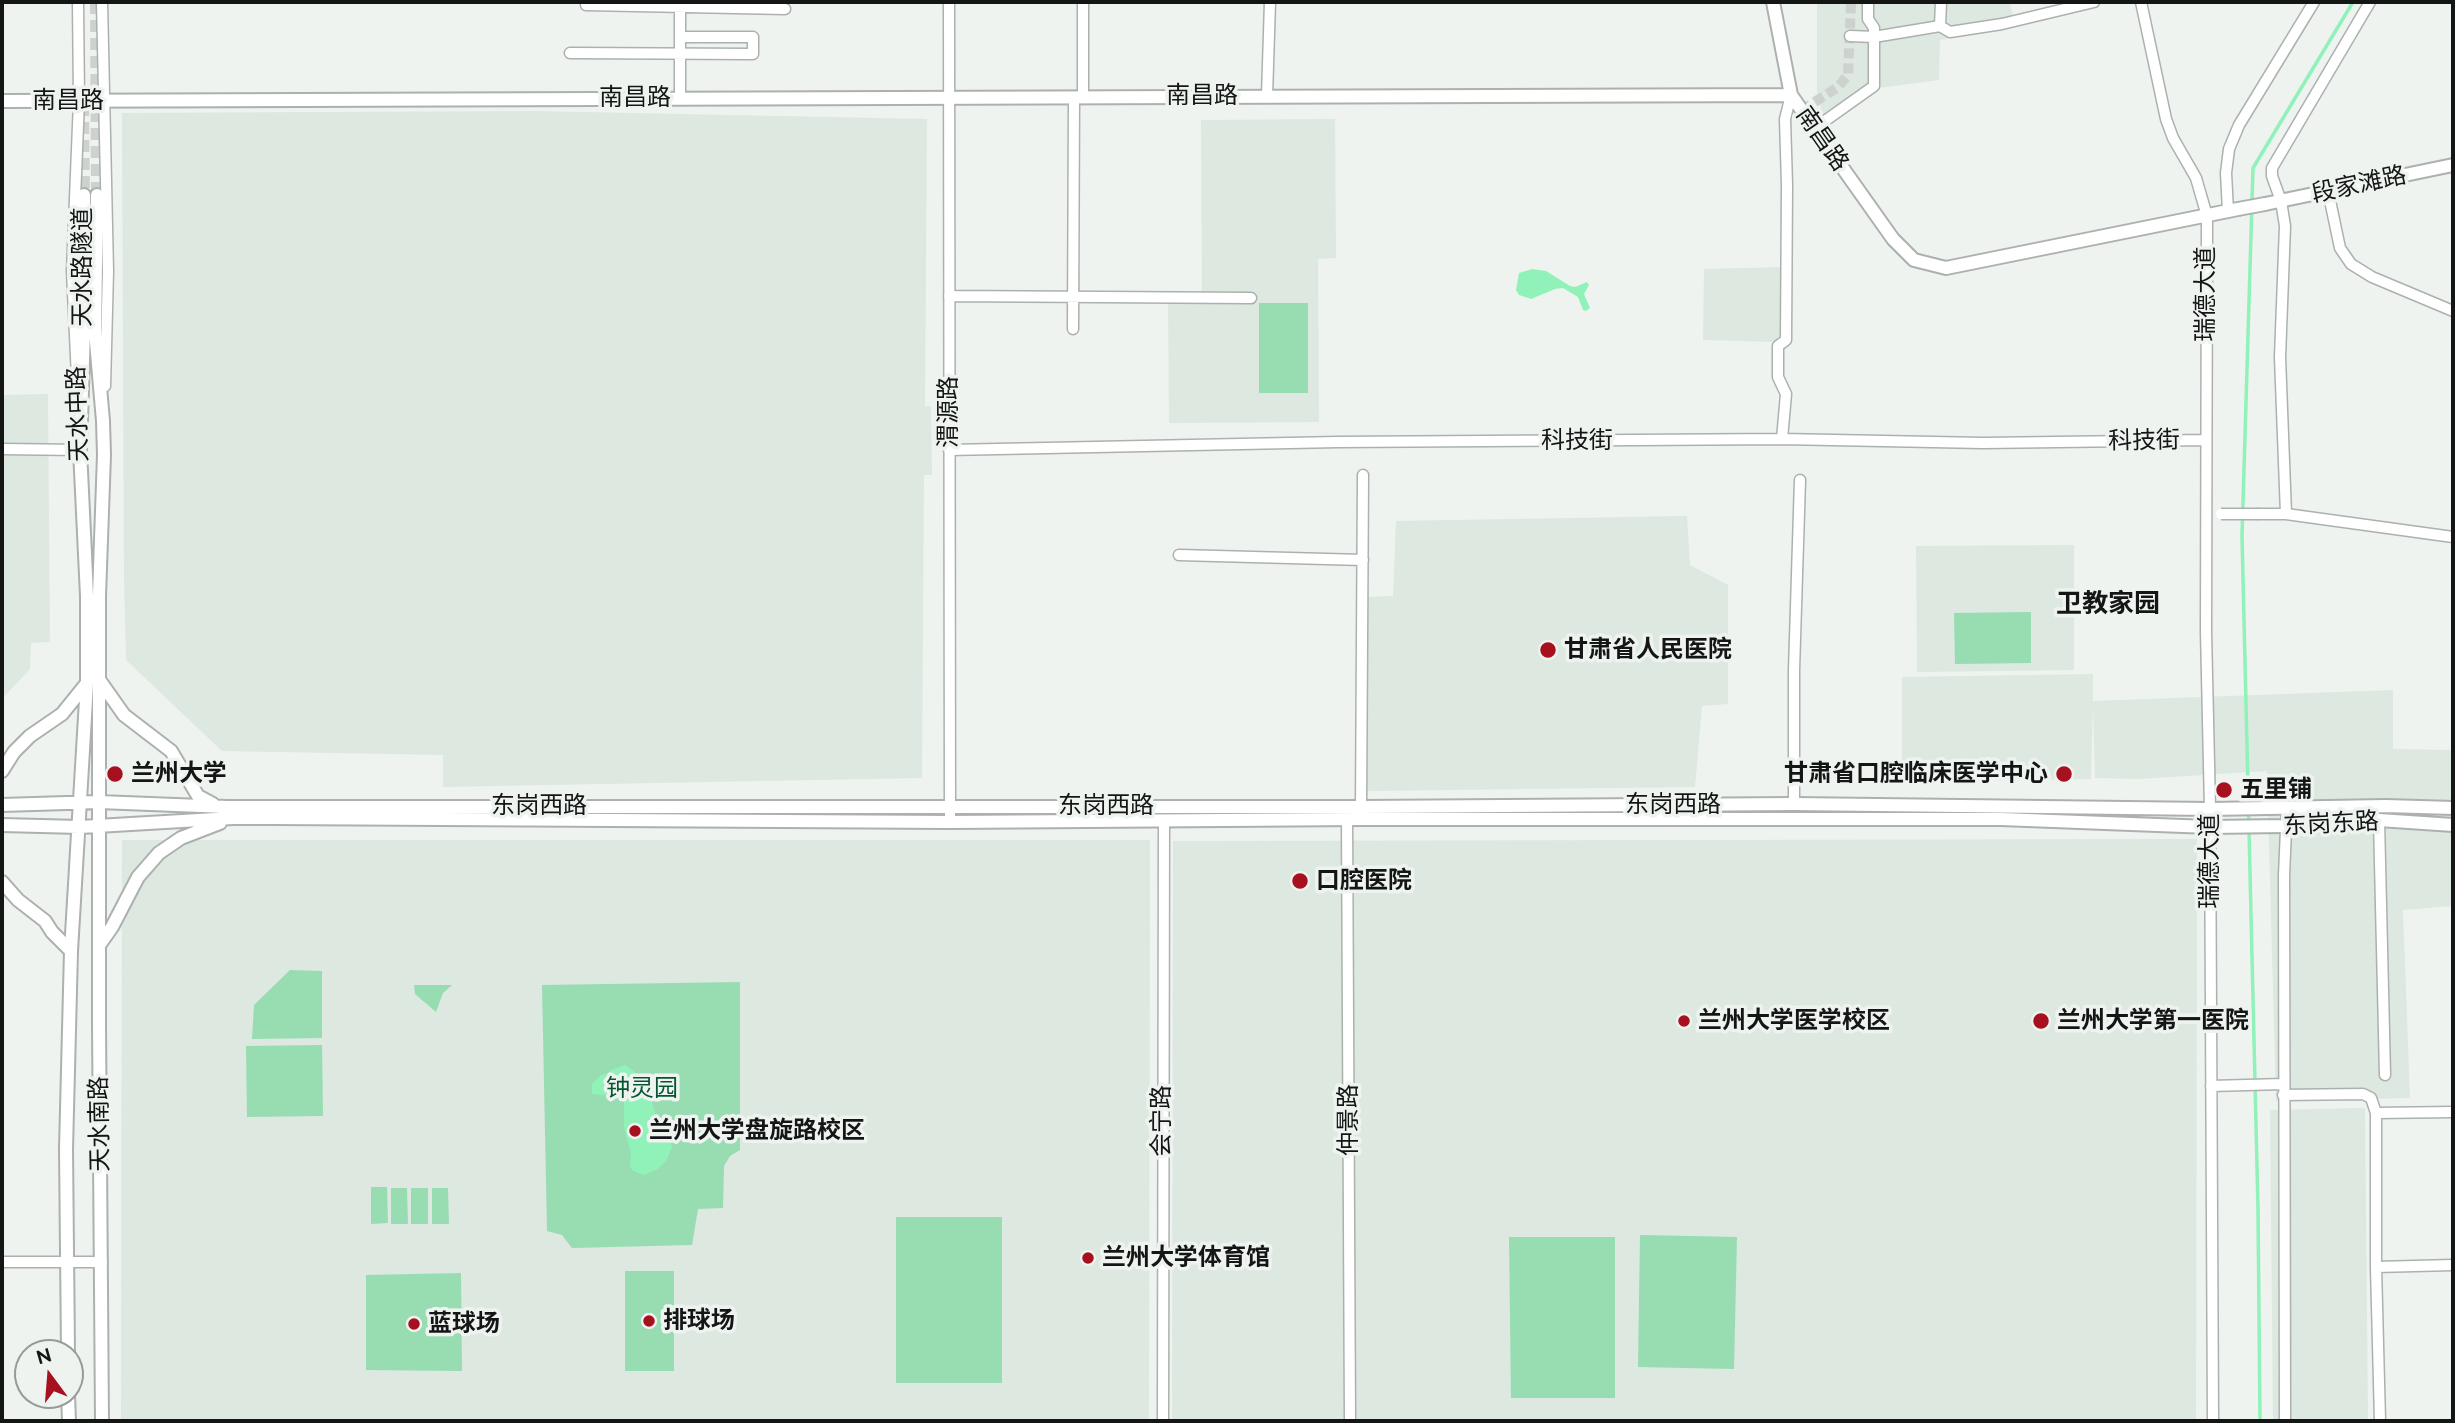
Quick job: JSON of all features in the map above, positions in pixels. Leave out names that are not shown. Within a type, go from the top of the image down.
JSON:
[{"type":"main road","points":[[1773,2],[1791,95]]},
{"type":"main road","name":"南昌路","points":[[2,101],[1791,95],[1893,239],[1914,260],[1946,268],[2233,210]]},
{"type":"main road","name":"段家滩路","points":[[2233,210],[2453,165]]},
{"type":"main road","name":"天水路隧道","points":[[80,424],[83,195]]},
{"type":"main road","name":"天水路隧道","points":[[97,195],[96,330],[103,422]]},
{"type":"main road","name":"天水中路","points":[[80,827],[79,802],[93,681],[103,422]]},
{"type":"main road","name":"天水中路","points":[[80,424],[100,827]]},
{"type":"main road","points":[[2,771],[21,745],[62,714],[93,681],[124,715],[171,751],[198,796],[230,812]]},
{"type":"main road","name":"东岗西路","points":[[2,805],[99,802],[230,812],[950,822],[2001,819],[2209,827]]},
{"type":"main road","name":"东岗西路","points":[[2,825],[100,827],[230,812],[949,806],[1794,804],[2210,809]]},
{"type":"main road","name":"东岗东路","points":[[2210,809],[2453,808]]},
{"type":"main road","points":[[100,944],[138,877],[159,853],[230,812]]},
{"type":"main road","name":"东岗东路","points":[[2209,827],[2268,827],[2379,820],[2453,825]]},
{"type":"main road","name":"天水南路","points":[[68,1339],[66,1149],[71,951],[80,827]]},
{"type":"main road","name":"天水南路","points":[[100,827],[102,1421]]},
{"type":"main road","points":[[2,882],[18,900],[45,921],[71,951]]},
{"type":"street","name":"天水中路","points":[[78,2],[79,101],[72,271],[80,424]]},
{"type":"street","name":"天水中路","points":[[102,2],[108,271],[103,422]]},
{"type":"street","name":"渭源路","points":[[949,2],[950,822]]},
{"type":"street","points":[[1073,329],[1083,2]]},
{"type":"street","name":"南昌路","points":[[1267,96],[1270,2]]},
{"type":"street","points":[[1815,128],[1874,86],[1874,29],[1868,19],[1868,2]]},
{"type":"street","points":[[1941,2],[1945,29]]},
{"type":"street","points":[[1850,36],[1874,37],[2002,24],[2095,2]]},
{"type":"street","name":"瑞德大道","points":[[2141,2],[2166,119],[2173,138],[2196,178],[2207,216],[2205,440],[2213,1421]]},
{"type":"street","name":"瑞德大道","points":[[2233,210],[2226,173],[2229,149],[2239,125],[2314,2]]},
{"type":"street","points":[[2286,514],[2280,357],[2285,226],[2272,168],[2370,2]]},
{"type":"street","points":[[586,5],[785,9]]},
{"type":"street","points":[[680,5],[680,98]]},
{"type":"street","points":[[570,53],[753,54],[753,37],[680,37]]},
{"type":"street","points":[[1782,439],[1786,394],[1779,377],[1778,346],[1787,340],[1785,119],[1791,95]]},
{"type":"street","points":[[2328,191],[2340,247],[2351,264],[2372,277],[2453,311]]},
{"type":"street","points":[[948,296],[1251,298]]},
{"type":"street","name":"科技街","points":[[949,450],[1338,442],[1782,439],[1983,443],[2205,440]]},
{"type":"street","points":[[2,449],[80,450]]},
{"type":"street","points":[[1362,807],[1363,475]]},
{"type":"street","points":[[1794,804],[1794,670],[1800,480]]},
{"type":"street","points":[[2206,512],[2286,514],[2453,537]]},
{"type":"street","points":[[1179,555],[1363,559]]},
{"type":"street","points":[[2280,808],[2285,826],[2285,1421]]},
{"type":"street","name":"仲景路","points":[[1348,819],[1350,1421]]},
{"type":"street","name":"会宁路","points":[[1163,1421],[1164,820]]},
{"type":"street","points":[[2379,820],[2385,1075]]},
{"type":"street","points":[[2211,1086],[2269,1085],[2283,1089],[2363,1094],[2371,1098],[2376,1113],[2380,1421]]},
{"type":"street","points":[[2376,1113],[2453,1112]]},
{"type":"street","points":[[2,1262],[102,1262]]},
{"type":"street","points":[[2376,1267],[2453,1265]]},
{"type":"shaded area","points":[[1817,2],[2010,2],[2015,27],[1940,40],[1939,80],[1879,88],[1824,126],[1817,90]]},
{"type":"shaded area","points":[[534,111],[927,119],[925,406],[931,406],[932,475],[924,475],[922,778],[443,787],[443,755],[222,751],[126,660],[122,113]]},
{"type":"shaded area","points":[[1335,119],[1336,258],[1318,259],[1319,422],[1169,423],[1168,301],[1202,301],[1201,120]]},
{"type":"shaded area","points":[[1784,267],[1783,331],[1775,342],[1703,340],[1704,269]]},
{"type":"shaded area","points":[[1532,269],[1546,271],[1570,286],[1575,287],[1587,282],[1589,285],[1584,294],[1590,308],[1583,310],[1578,297],[1563,288],[1531,299],[1519,295],[1516,290],[1519,273]]},
{"type":"shaded area","points":[[48,394],[50,642],[31,643],[30,669],[2,699],[2,395]]},
{"type":"shaded area","name":"甘肃省人民医院","points":[[1687,516],[1690,565],[1728,585],[1728,704],[1702,706],[1695,787],[1365,791],[1368,597],[1393,596],[1396,521]]},
{"type":"shaded area","points":[[2074,545],[2074,670],[1917,672],[1916,546]]},
{"type":"shaded area","points":[[2093,674],[2093,701],[2393,690],[2393,749],[2453,750],[2453,906],[2403,910],[2410,1098],[2276,1101],[2267,771],[2139,779],[2095,778],[2093,705],[2091,779],[1902,782],[1902,677]]},
{"type":"shaded area","name":"兰州大学医学校区","points":[[2197,839],[2196,1421],[1172,1421],[1173,841]]},
{"type":"shaded area","name":"兰州大学盘旋路校区","points":[[122,840],[1150,840],[1149,1421],[121,1421]]},
{"type":"shaded area","points":[[625,1065],[636,1075],[630,1085],[650,1095],[658,1124],[671,1141],[672,1148],[666,1161],[658,1169],[644,1175],[633,1171],[630,1166],[631,1154],[624,1127],[624,1097],[592,1094],[592,1084],[601,1075],[606,1073],[605,1081],[613,1084],[617,1075],[609,1071]]},
{"type":"shaded area","points":[[2365,1108],[2368,1421],[2273,1421],[2270,1110]]},
{"type":"green space","points":[[1259,303],[1308,303],[1308,393],[1259,393]]},
{"type":"green space","points":[[2031,612],[2031,663],[1955,664],[1954,613]]},
{"type":"green space","points":[[290,970],[322,971],[322,1038],[252,1039],[254,1005]]},
{"type":"green space","name":"钟灵园","points":[[740,982],[740,1150],[730,1156],[724,1166],[723,1208],[698,1209],[692,1245],[572,1248],[562,1235],[547,1231],[542,985]]},
{"type":"green space","points":[[414,985],[452,985],[443,993],[436,1012],[415,994]]},
{"type":"green space","points":[[322,1045],[323,1116],[247,1117],[246,1046]]},
{"type":"green space","points":[[371,1187],[387,1187],[388,1223],[371,1224]]},
{"type":"green space","points":[[391,1188],[407,1188],[408,1224],[391,1224]]},
{"type":"green space","points":[[411,1188],[428,1188],[428,1224],[411,1224]]},
{"type":"green space","points":[[432,1188],[448,1188],[449,1224],[432,1224]]},
{"type":"green space","points":[[896,1217],[1002,1217],[1002,1383],[896,1383]]},
{"type":"green space","points":[[1640,1235],[1737,1237],[1734,1369],[1638,1367]]},
{"type":"green space","points":[[1509,1237],[1615,1237],[1615,1398],[1511,1398]]},
{"type":"green space","name":"排球场","points":[[625,1271],[674,1271],[674,1371],[625,1371]]},
{"type":"green space","name":"蓝球场","points":[[461,1273],[462,1371],[366,1370],[366,1275]]},
{"type":"waterway","points":[[2260,1421],[2258,1209],[2242,536],[2253,168],[2353,2]]},
{"type":"tunnel","points":[[96,2],[97,195]]},
{"type":"tunnel","points":[[1802,110],[1838,87],[1848,75],[1851,2]]},
{"type":"tunnel","points":[[83,104],[84,195]]},
{"type":"place","name":"甘肃省人民医院","points":[[1548,650]]},
{"type":"place","name":"兰州大学","points":[[115,774]]},
{"type":"place","name":"甘肃省口腔临床医学中心","points":[[2064,774]]},
{"type":"place","name":"五里铺","points":[[2224,790]]},
{"type":"place","name":"口腔医院","points":[[1300,881]]},
{"type":"place","name":"兰州大学医学校区","points":[[1684,1021]]},
{"type":"place","name":"兰州大学第一医院","points":[[2041,1021]]},
{"type":"place","name":"兰州大学盘旋路校区","points":[[635,1131]]},
{"type":"place","name":"兰州大学体育馆","points":[[1088,1258]]},
{"type":"place","name":"排球场","points":[[649,1321]]},
{"type":"place","name":"蓝球场","points":[[414,1324]]},
{"type":"district","name":"卫教家园","points":[[2108,604]]}]
